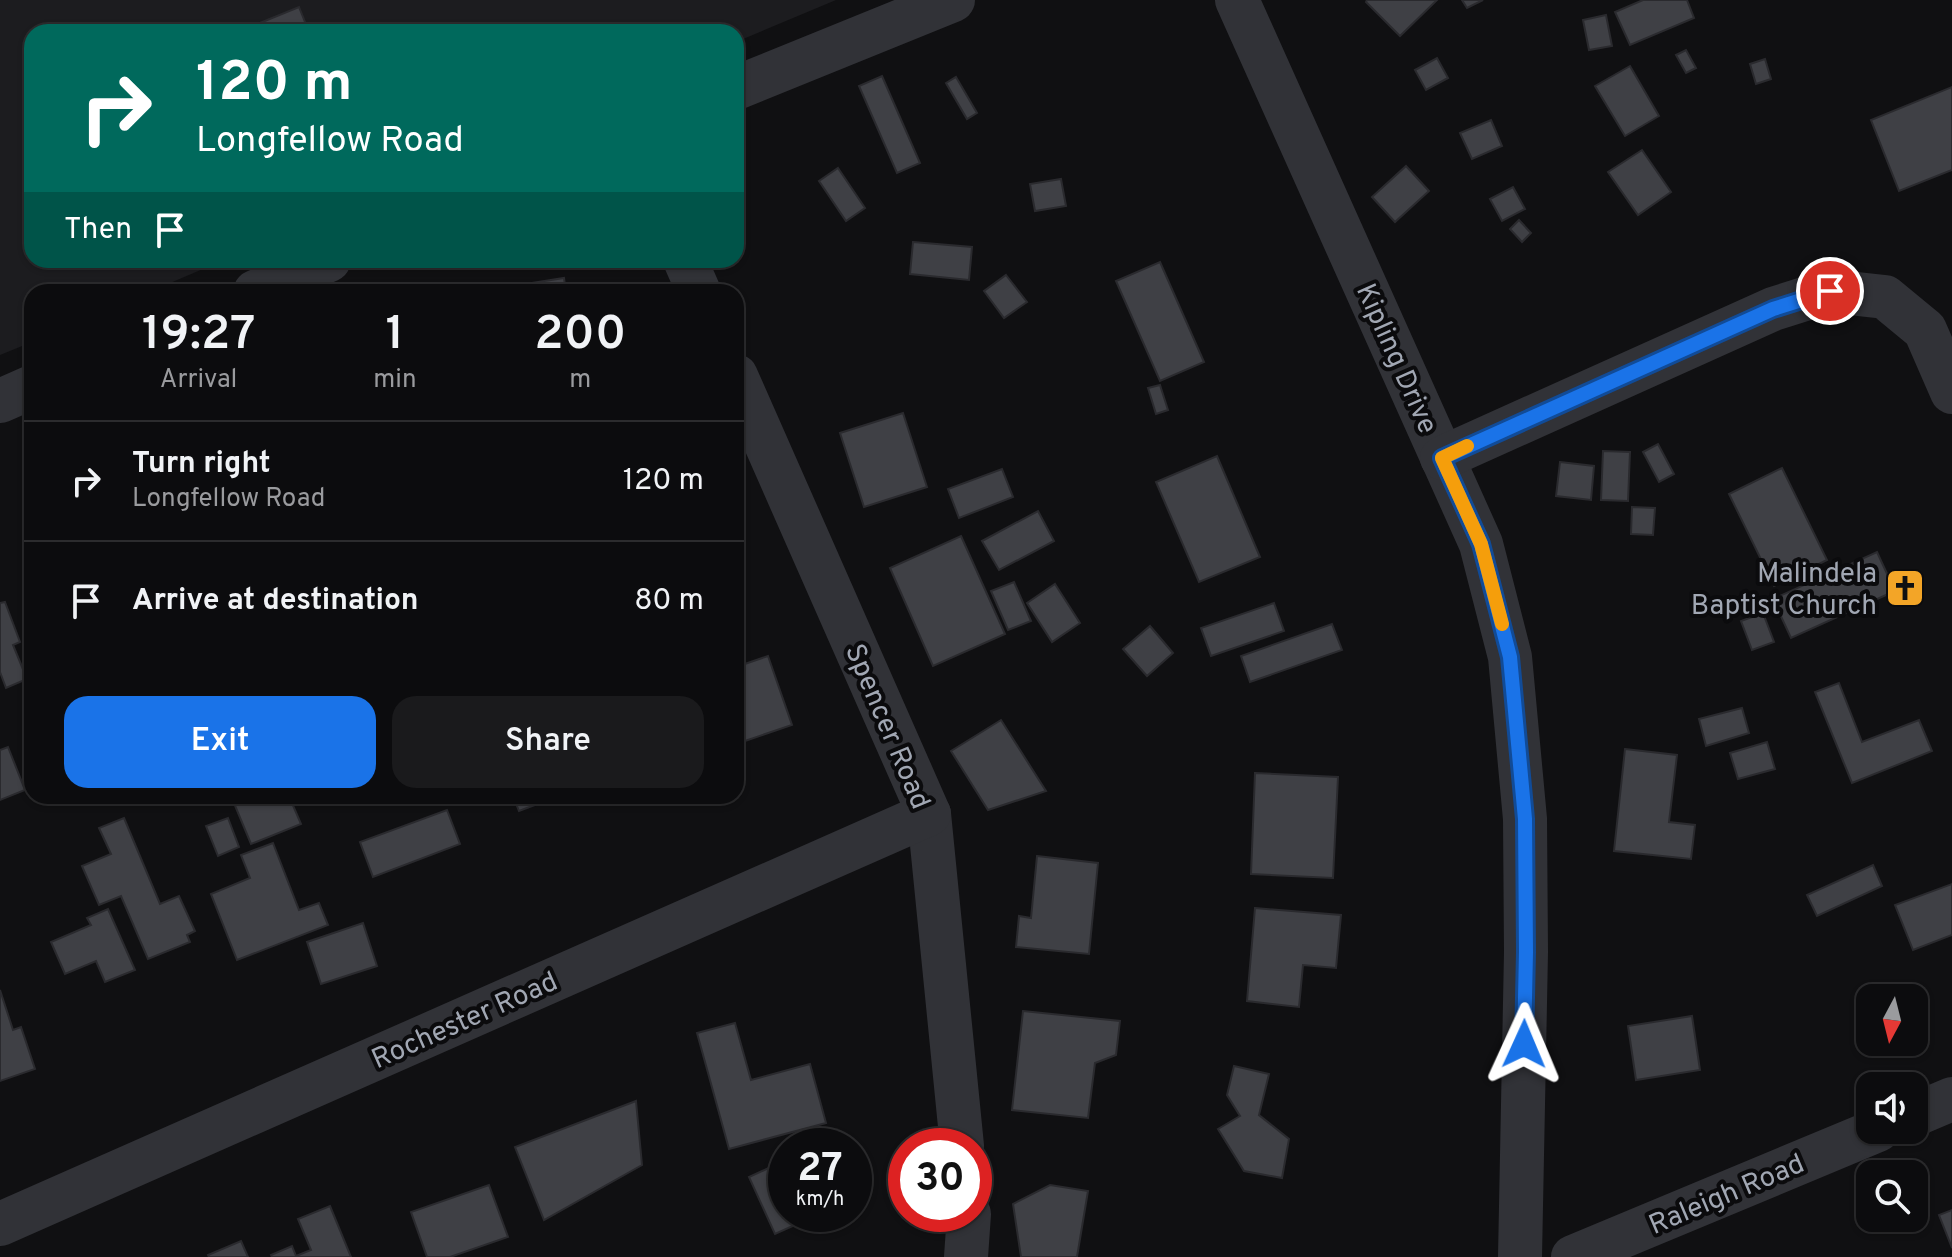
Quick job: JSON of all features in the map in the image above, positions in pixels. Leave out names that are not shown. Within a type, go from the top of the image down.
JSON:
[{"type":"street","points":[[744,85],[953,0]]},
{"type":"street","name":"Kipling Drive","points":[[1237,0],[1481,544],[1510,657],[1525,819],[1526,952],[1520,1257]]},
{"type":"street","points":[[274,284],[310,268]]},
{"type":"street","points":[[1442,458],[1773,309],[1830,291],[1885,297],[1925,330],[1952,392]]},
{"type":"street","points":[[0,401],[24,390]]},
{"type":"street","name":"Spencer Road","points":[[744,394],[929,814],[960,1128]]},
{"type":"street","name":"Rochester Road","points":[[0,1224],[929,814]]},
{"type":"street","points":[[1928,1109],[1952,1099]]},
{"type":"street","name":"Raleigh Road","points":[[1573,1257],[1856,1139]]},
{"type":"street","points":[[966,1257],[968,1232]]},
{"type":"shaded area","points":[[0,0],[836,0],[744,39],[744,24],[24,24],[24,268],[205,268],[168,284],[24,284],[24,345],[0,355]]},
{"type":"building","points":[[1367,0],[1437,0],[1400,36]]},
{"type":"building","points":[[1462,0],[1483,0],[1467,8]]},
{"type":"building","points":[[1643,0],[1687,0],[1694,18],[1630,45],[1615,12]]},
{"type":"building","points":[[299,7],[306,24],[258,24]]},
{"type":"building","points":[[1606,15],[1612,46],[1589,50],[1583,20]]},
{"type":"building","points":[[1686,50],[1696,68],[1686,73],[1676,55]]},
{"type":"building","points":[[1437,58],[1448,78],[1426,90],[1415,70]]},
{"type":"building","points":[[1765,59],[1771,79],[1756,84],[1750,64]]},
{"type":"building","points":[[1630,66],[1659,116],[1625,136],[1595,86]]},
{"type":"building","points":[[882,76],[920,163],[897,173],[859,86]]},
{"type":"building","points":[[956,77],[977,113],[967,119],[946,83]]},
{"type":"building","points":[[1952,87],[1952,170],[1899,191],[1871,120]]},
{"type":"building","points":[[1491,120],[1502,146],[1472,159],[1460,133]]},
{"type":"building","points":[[1642,150],[1671,192],[1638,215],[1608,172]]},
{"type":"building","points":[[1406,166],[1429,191],[1395,222],[1372,197]]},
{"type":"building","points":[[838,168],[865,208],[846,221],[819,181]]},
{"type":"building","points":[[1061,179],[1066,206],[1035,211],[1030,184]]},
{"type":"building","points":[[1513,187],[1525,209],[1502,221],[1490,199]]},
{"type":"building","points":[[1519,220],[1531,233],[1522,242],[1510,229]]},
{"type":"building","points":[[913,242],[972,247],[969,280],[910,274]]},
{"type":"building","points":[[1160,262],[1204,362],[1160,381],[1116,281]]},
{"type":"building","points":[[1006,275],[1027,302],[1004,318],[984,291]]},
{"type":"building","points":[[564,278],[565,284],[525,284]]},
{"type":"building","points":[[1160,385],[1168,410],[1156,414],[1148,388]]},
{"type":"building","points":[[903,413],[927,487],[864,507],[840,433]]},
{"type":"building","points":[[1658,444],[1674,474],[1659,482],[1643,452]]},
{"type":"building","points":[[1603,451],[1630,452],[1628,501],[1601,500]]},
{"type":"building","points":[[1217,456],[1260,557],[1199,582],[1156,482]]},
{"type":"building","points":[[1560,462],[1594,466],[1591,500],[1556,496]]},
{"type":"building","points":[[1782,468],[1827,560],[1774,586],[1729,494]]},
{"type":"building","points":[[1002,469],[1013,497],[959,518],[948,489]]},
{"type":"building","points":[[1632,507],[1655,508],[1653,535],[1631,534]]},
{"type":"building","points":[[1038,511],[1054,541],[999,570],[982,541]]},
{"type":"building","points":[[961,536],[1005,634],[933,666],[890,568]]},
{"type":"building","points":[[1877,552],[1895,591],[1791,638],[1773,599]]},
{"type":"building","points":[[1014,582],[1031,621],[1008,630],[991,591]]},
{"type":"building","points":[[1055,584],[1080,623],[1052,642],[1027,603]]},
{"type":"building","points":[[5,602],[20,642],[13,645],[24,672],[24,680],[6,688],[0,672],[0,603]]},
{"type":"building","points":[[1274,603],[1284,631],[1211,656],[1201,628]]},
{"type":"building","points":[[1763,613],[1774,642],[1752,650],[1741,621]]},
{"type":"building","points":[[1332,624],[1342,650],[1250,682],[1241,656]]},
{"type":"building","points":[[1150,626],[1173,653],[1147,676],[1123,649]]},
{"type":"building","points":[[768,656],[792,725],[744,741],[744,664]]},
{"type":"building","points":[[1839,683],[1862,742],[1919,720],[1932,751],[1852,783],[1815,692]]},
{"type":"building","points":[[1742,708],[1749,733],[1706,746],[1699,719]]},
{"type":"building","points":[[1001,720],[1046,791],[988,810],[951,751]]},
{"type":"building","points":[[1767,742],[1775,769],[1738,779],[1730,753]]},
{"type":"building","points":[[8,747],[24,790],[0,800],[0,750]]},
{"type":"building","points":[[1625,749],[1677,755],[1669,822],[1695,825],[1691,859],[1614,851]]},
{"type":"building","points":[[1255,773],[1338,777],[1333,878],[1251,874]]},
{"type":"building","points":[[234,804],[292,804],[301,824],[251,844]]},
{"type":"building","points":[[516,804],[538,804],[519,811]]},
{"type":"building","points":[[447,810],[460,844],[373,877],[360,842]]},
{"type":"building","points":[[124,818],[160,904],[179,896],[195,931],[187,935],[190,942],[148,959],[121,896],[99,905],[82,866],[111,854],[99,828]]},
{"type":"building","points":[[228,818],[239,847],[218,856],[206,826]]},
{"type":"building","points":[[273,843],[299,910],[319,903],[328,925],[237,960],[211,894],[250,878],[241,855]]},
{"type":"building","points":[[1037,856],[1098,863],[1089,954],[1016,947],[1019,916],[1031,918]]},
{"type":"building","points":[[1873,865],[1882,886],[1817,916],[1807,895]]},
{"type":"building","points":[[1952,884],[1952,935],[1913,950],[1895,905]]},
{"type":"building","points":[[1255,908],[1341,915],[1336,968],[1303,965],[1299,1007],[1247,1001]]},
{"type":"building","points":[[108,909],[135,970],[105,982],[96,961],[65,974],[51,942],[91,925],[87,918]]},
{"type":"building","points":[[363,923],[377,966],[321,984],[307,942]]},
{"type":"building","points":[[0,990],[13,1030],[21,1027],[35,1069],[0,1081]]},
{"type":"building","points":[[1023,1011],[1120,1021],[1116,1055],[1095,1063],[1088,1118],[1012,1110]]},
{"type":"building","points":[[1692,1016],[1700,1070],[1636,1080],[1628,1026]]},
{"type":"building","points":[[735,1023],[751,1080],[810,1064],[826,1123],[807,1128],[768,1128],[768,1139],[729,1149],[697,1033]]},
{"type":"building","points":[[1234,1066],[1269,1074],[1259,1115],[1289,1139],[1282,1178],[1244,1171],[1218,1129],[1240,1116],[1227,1095]]},
{"type":"building","points":[[636,1101],[642,1165],[544,1220],[515,1147]]},
{"type":"building","points":[[768,1168],[768,1219],[749,1177]]},
{"type":"building","points":[[489,1185],[508,1237],[450,1257],[427,1257],[411,1212]]},
{"type":"building","points":[[1050,1185],[1088,1191],[1077,1257],[1021,1257],[1013,1204]]},
{"type":"building","points":[[330,1206],[351,1257],[272,1257],[292,1246],[296,1256],[311,1250],[298,1219]]},
{"type":"building","points":[[1952,1210],[1952,1248],[1939,1215]]},
{"type":"building","points":[[241,1241],[248,1257],[208,1255]]},
{"type":"slow traffic","points":[[1467,446],[1442,458],[1481,544],[1502,624]]},
{"type":"place","name":"Malindela Baptist Church","points":[[1905,588]]},
{"type":"route","points":[[1524,1044],[1525,819],[1510,657],[1481,544],[1442,458],[1773,309],[1830,291]]}]
